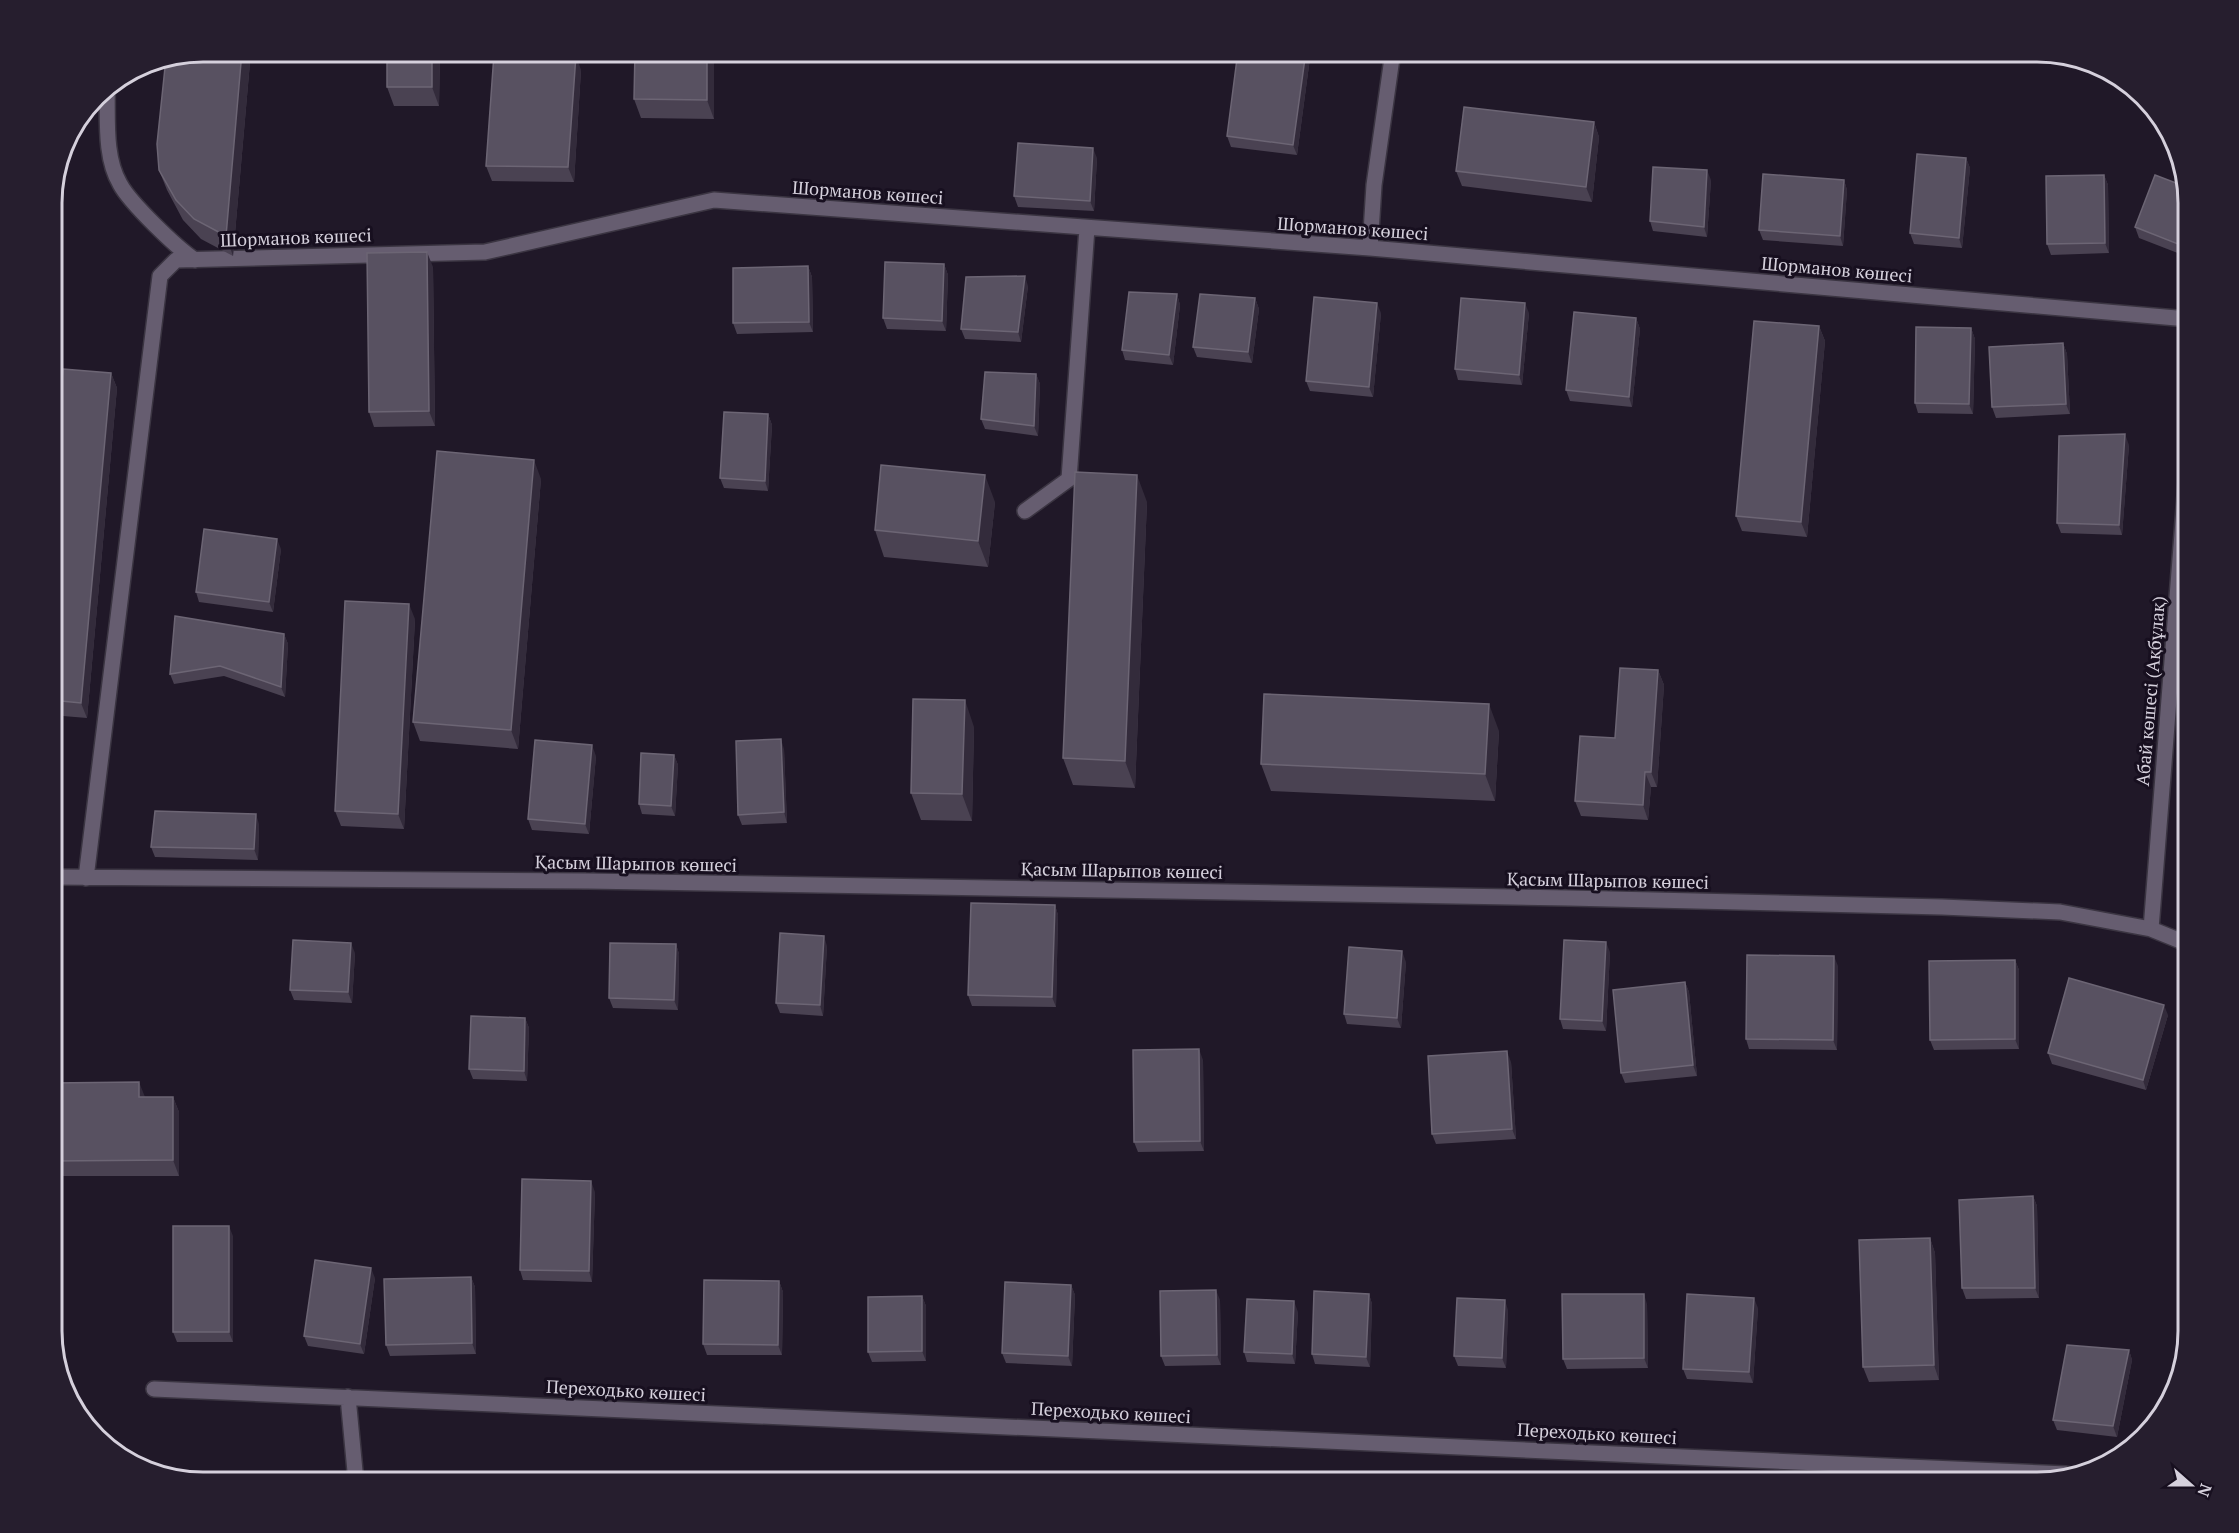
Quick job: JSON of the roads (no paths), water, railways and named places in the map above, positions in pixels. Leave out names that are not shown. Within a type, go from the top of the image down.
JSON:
[{"type":"street","points":[[1370,248],[1374,185],[1391,62]]},
{"type":"street","points":[[107,100],[109,147],[120,184],[178,249],[195,260]]},
{"type":"street","name":"Шорманов көшесі","points":[[86,878],[160,276],[176,260],[484,252],[714,200],[1370,248],[2178,318]]},
{"type":"street","points":[[1025,511],[1069,479],[1087,228]]},
{"type":"street","name":"Абай көшесі (Ақбұлақ)","points":[[2151,929],[2178,585]]},
{"type":"street","name":"Қасым Шарыпов көшесі","points":[[62,877],[624,882],[1616,899],[2060,912],[2151,929],[2178,940]]},
{"type":"street","name":"Переходько көшесі","points":[[154,1389],[2022,1472]]},
{"type":"street","points":[[348,1397],[355,1472]]}]
